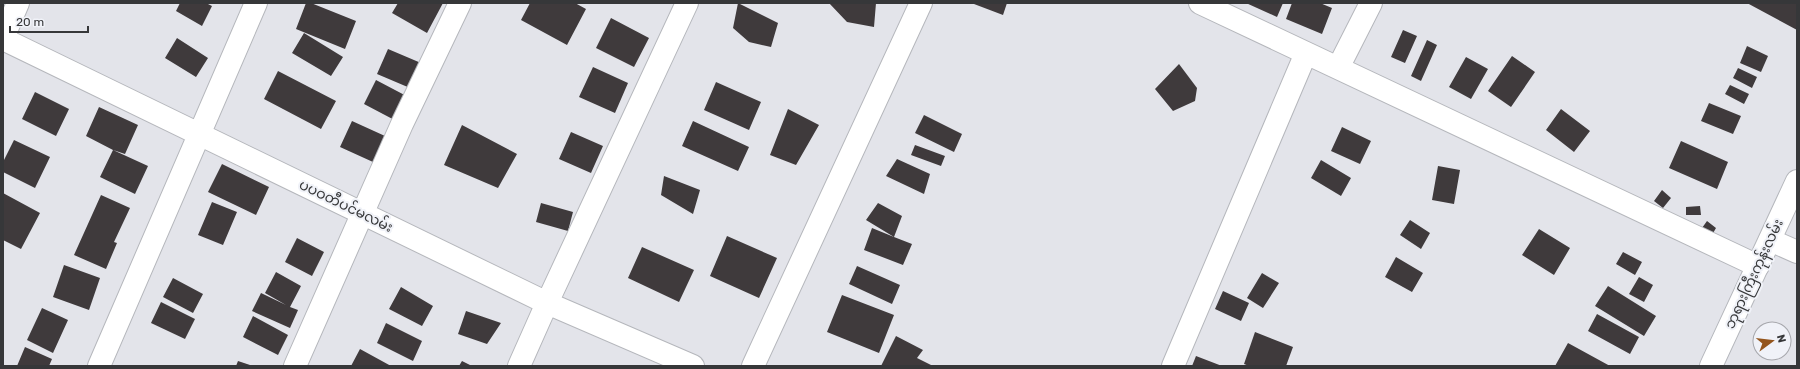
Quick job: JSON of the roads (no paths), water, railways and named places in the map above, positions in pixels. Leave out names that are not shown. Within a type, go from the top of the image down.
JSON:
[{"type":"street","points":[[3,38],[18,3]]},
{"type":"street","points":[[98,366],[200,135],[256,3]]},
{"type":"street","points":[[295,366],[362,213],[460,3]]},
{"type":"street","points":[[519,366],[687,3]]},
{"type":"street","points":[[753,366],[921,3]]},
{"type":"street","points":[[1200,3],[1758,266]]},
{"type":"street","points":[[1338,68],[1371,3]]},
{"type":"street","name":"ပပဝတီပင်မလမ်း","points":[[3,38],[547,303],[693,366]]},
{"type":"street","points":[[1173,366],[1306,53]]},
{"type":"street","name":"ဘုရားကြီးကုန်းလမ်း","points":[[1711,366],[1770,240],[1792,205],[1797,181]]},
{"type":"street","points":[[1770,240],[1797,252]]}]
